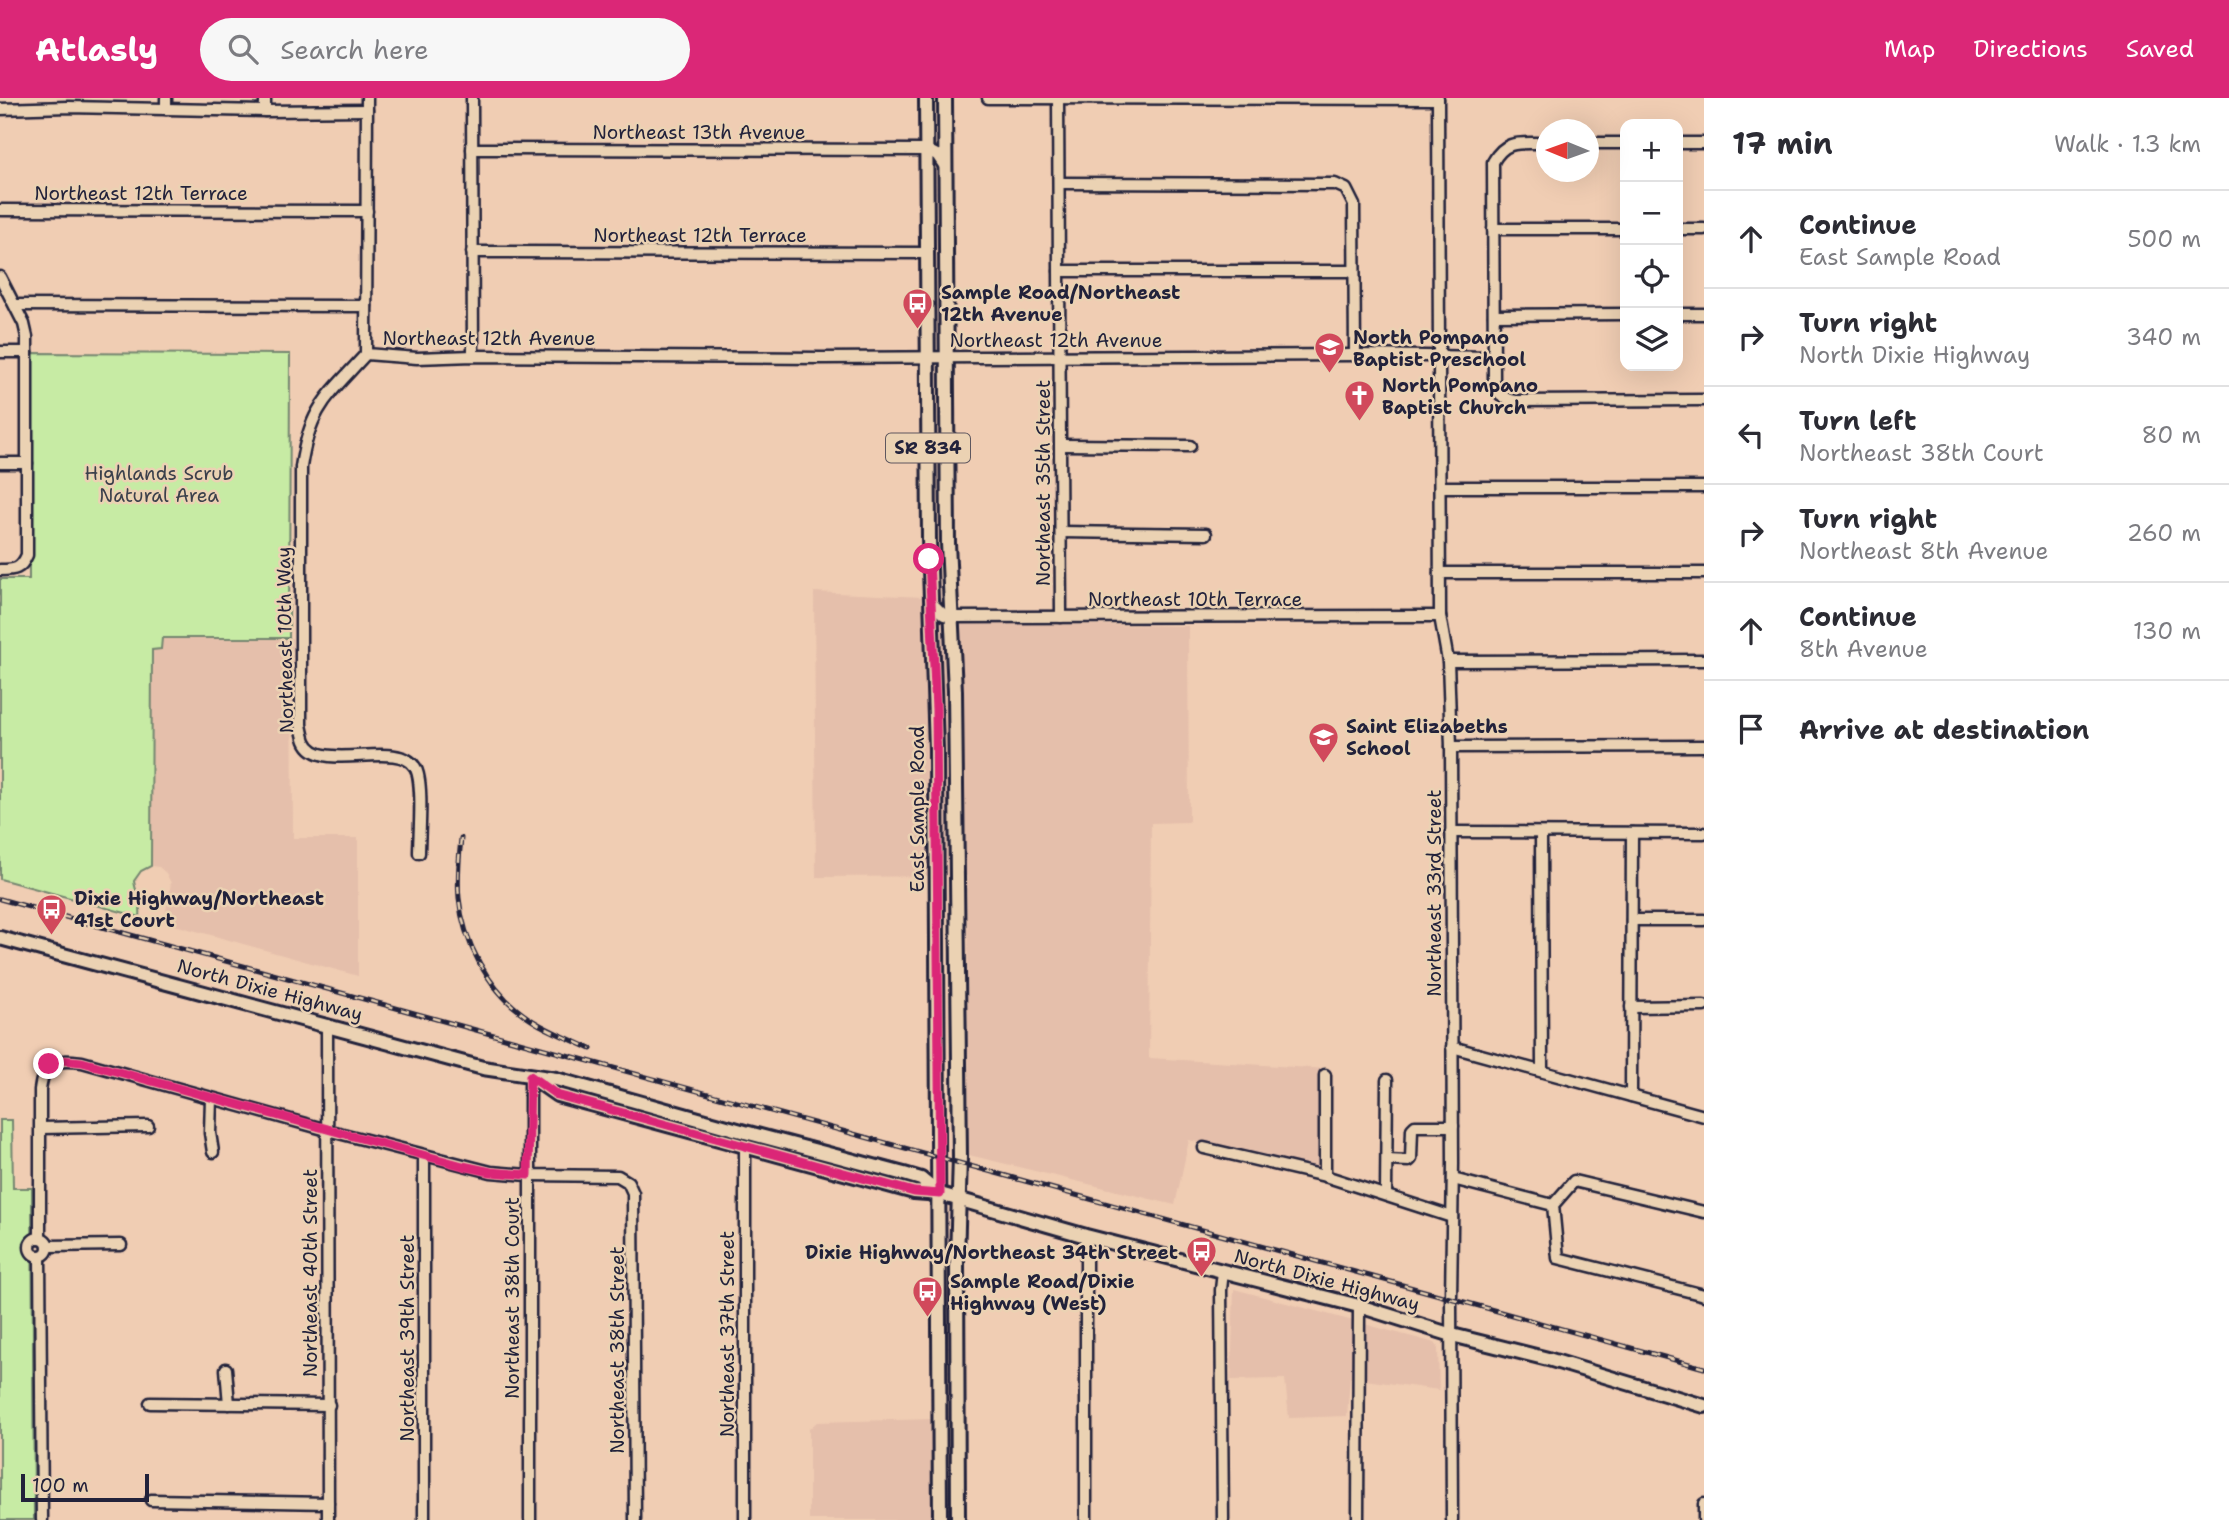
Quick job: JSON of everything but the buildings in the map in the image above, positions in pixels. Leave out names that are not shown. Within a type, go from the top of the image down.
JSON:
[{"type":"main road","name":"East Sample Road","points":[[926,98],[930,601],[936,699],[940,1518]]},
{"type":"main road","name":"East Sample Road","points":[[945,98],[960,1200],[957,1260],[958,1520]]},
{"type":"main road","points":[[932,627],[945,634],[952,643]]},
{"type":"main road","points":[[937,914],[945,930],[957,939]]},
{"type":"main road","name":"North Dixie Highway","points":[[0,938],[483,1068],[556,1079],[921,1179],[940,1194]]},
{"type":"main road","name":"North Dixie Highway","points":[[530,1076],[557,1095],[745,1148],[914,1192],[940,1194],[1086,1236],[1359,1306],[1704,1406]]},
{"type":"street","points":[[265,98],[265,111]]},
{"type":"street","points":[[366,354],[367,98]]},
{"type":"street","points":[[471,98],[473,356]]},
{"type":"street","points":[[988,98],[1438,98]]},
{"type":"street","name":"Northeast 33rd Street","points":[[1438,98],[1440,616],[1448,661],[1451,747],[1452,1520]]},
{"type":"street","name":"Northeast 35th Street","points":[[1058,99],[1061,617]]},
{"type":"street","points":[[0,109],[68,103],[166,104],[265,111],[367,110]]},
{"type":"street","points":[[1599,143],[1620,143]]},
{"type":"street","points":[[1683,143],[1704,143]]},
{"type":"street","points":[[1536,144],[1512,144],[1501,149],[1493,162],[1494,384],[1498,393],[1505,400],[1704,400]]},
{"type":"street","name":"Northeast 13th Avenue","points":[[472,149],[927,150]]},
{"type":"street","points":[[927,150],[937,155],[945,167]]},
{"type":"street","points":[[1059,183],[1335,184],[1346,189],[1353,205],[1355,355]]},
{"type":"street","name":"Northeast 12th Terrace","points":[[0,209],[367,211]]},
{"type":"street","points":[[1493,229],[1620,229]]},
{"type":"street","points":[[1683,229],[1704,229]]},
{"type":"street","name":"Northeast 12th Terrace","points":[[472,252],[927,253]]},
{"type":"street","points":[[1059,271],[1354,271]]},
{"type":"street","points":[[0,277],[24,324],[27,352],[27,555],[23,565],[15,570],[0,570]]},
{"type":"street","name":"Northeast 12th Avenue","points":[[15,305],[366,306]]},
{"type":"street","points":[[1494,314],[1620,314]]},
{"type":"street","points":[[1683,314],[1704,314]]},
{"type":"street","points":[[0,352],[27,352]]},
{"type":"street","name":"Northeast 12th Avenue","points":[[366,354],[417,358],[1355,355],[1494,357]]},
{"type":"street","name":"Northeast 10th Way","points":[[366,354],[336,385],[317,410],[305,437],[300,467],[301,724],[305,743],[321,754],[392,756],[410,760],[417,769],[420,787],[419,853]]},
{"type":"street","points":[[1061,445],[1190,446]]},
{"type":"street","points":[[0,463],[27,463]]},
{"type":"street","points":[[1440,487],[1704,487]]},
{"type":"street","points":[[1061,532],[1206,534]]},
{"type":"street","points":[[1440,573],[1704,573]]},
{"type":"street","points":[[930,601],[939,611],[951,617]]},
{"type":"street","name":"Northeast 10th Terrace","points":[[951,617],[1440,616]]},
{"type":"street","points":[[1448,661],[1704,660]]},
{"type":"street","points":[[1451,747],[1704,747]]},
{"type":"street","points":[[1451,832],[1704,833]]},
{"type":"street","points":[[1541,833],[1542,1070]]},
{"type":"street","points":[[1631,1096],[1632,833]]},
{"type":"street","points":[[1632,920],[1704,920]]},
{"type":"street","points":[[1631,1007],[1704,1006]]},
{"type":"street","name":"Northeast 40th Street","points":[[327,1025],[328,1520]]},
{"type":"street","points":[[1452,1047],[1704,1116]]},
{"type":"street","points":[[40,1238],[42,1077],[49,1064],[61,1060],[82,1062],[424,1156],[491,1172],[528,1175]]},
{"type":"street","points":[[1325,1075],[1325,1176]]},
{"type":"street","name":"Northeast 38th Court","points":[[530,1076],[530,1520]]},
{"type":"street","points":[[1387,1080],[1387,1195]]},
{"type":"street","points":[[211,1098],[210,1133],[213,1152]]},
{"type":"street","points":[[41,1128],[148,1126]]},
{"type":"street","points":[[1387,1160],[1411,1159],[1412,1129],[1415,1126],[1453,1126]]},
{"type":"street","name":"Northeast 37th Street","points":[[745,1148],[745,1520]]},
{"type":"street","points":[[1204,1148],[1325,1176],[1452,1217]]},
{"type":"street","name":"Northeast 39th Street","points":[[424,1156],[424,1520]]},
{"type":"street","name":"Northeast 38th Street","points":[[528,1175],[618,1176],[628,1182],[634,1193],[635,1520]]},
{"type":"street","points":[[1453,1179],[1553,1205]]},
{"type":"street","points":[[1704,1212],[1573,1181],[1553,1205],[1558,1258],[1704,1295]]},
{"type":"street","points":[[1086,1236],[1086,1520]]},
{"type":"street","points":[[40,1238],[46,1241],[48,1246],[46,1253],[40,1256],[34,1253],[31,1247],[34,1240],[40,1238]]},
{"type":"street","points":[[48,1246],[121,1245]]},
{"type":"street","points":[[40,1256],[42,1520]]},
{"type":"street","points":[[1223,1271],[1220,1290],[1223,1520]]},
{"type":"street","points":[[1358,1520],[1359,1306]]},
{"type":"street","points":[[226,1369],[229,1405]]},
{"type":"street","points":[[149,1403],[328,1405]]},
{"type":"street","points":[[150,1500],[328,1503]]},
{"type":"street","points":[[1704,1504],[1704,1517]]},
{"type":"shaded area","points":[[814,592],[923,597],[969,624],[1188,626],[1189,822],[1151,823],[1149,1058],[1327,1069],[1321,1171],[1189,1140],[1175,1205],[969,1155],[967,876],[816,877]]},
{"type":"shaded area","points":[[162,638],[292,638],[293,838],[358,838],[358,976],[164,922],[171,883],[159,867],[151,866],[152,650]]},
{"type":"shaded area","points":[[1234,1289],[1435,1343],[1438,1347],[1439,1390],[1350,1378],[1347,1416],[1289,1418],[1285,1379],[1231,1380]]},
{"type":"shaded area","points":[[932,1419],[931,1520],[809,1520],[809,1429],[817,1422]]},
{"type":"green space","name":"Highlands Scrub Natural Area","points":[[28,353],[290,354],[289,638],[162,638],[161,649],[152,650],[151,866],[141,871],[134,881],[140,903],[140,917],[0,879],[0,579],[29,579]]},
{"type":"green space","points":[[0,1120],[12,1120],[13,1188],[32,1188],[34,1520],[0,1520]]},
{"type":"railway","points":[[461,838],[458,883],[461,914],[472,947],[488,978],[510,1004],[530,1019],[591,1049]]},
{"type":"railway","points":[[0,899],[1704,1368]]},
{"type":"place","name":"Sample Road/Northeast 12th Avenue","points":[[918,330]]},
{"type":"place","name":"North Pompano Baptist Preschool","points":[[1330,375]]},
{"type":"place","name":"North Pompano Baptist Church","points":[[1359,423]]},
{"type":"place","name":"Saint Elizabeths School","points":[[1323,764]]},
{"type":"place","name":"Dixie Highway/Northeast 41st Court","points":[[51,936]]},
{"type":"place","name":"Dixie Highway/Northeast 34th Street","points":[[1201,1279]]},
{"type":"place","name":"Sample Road/Dixie Highway (West)","points":[[927,1319]]},
{"type":"route","points":[[49,1064],[61,1060],[82,1062],[463,1166],[491,1172],[528,1175],[530,1076],[557,1095],[855,1177],[914,1192],[940,1194],[936,710],[929,559]]}]
